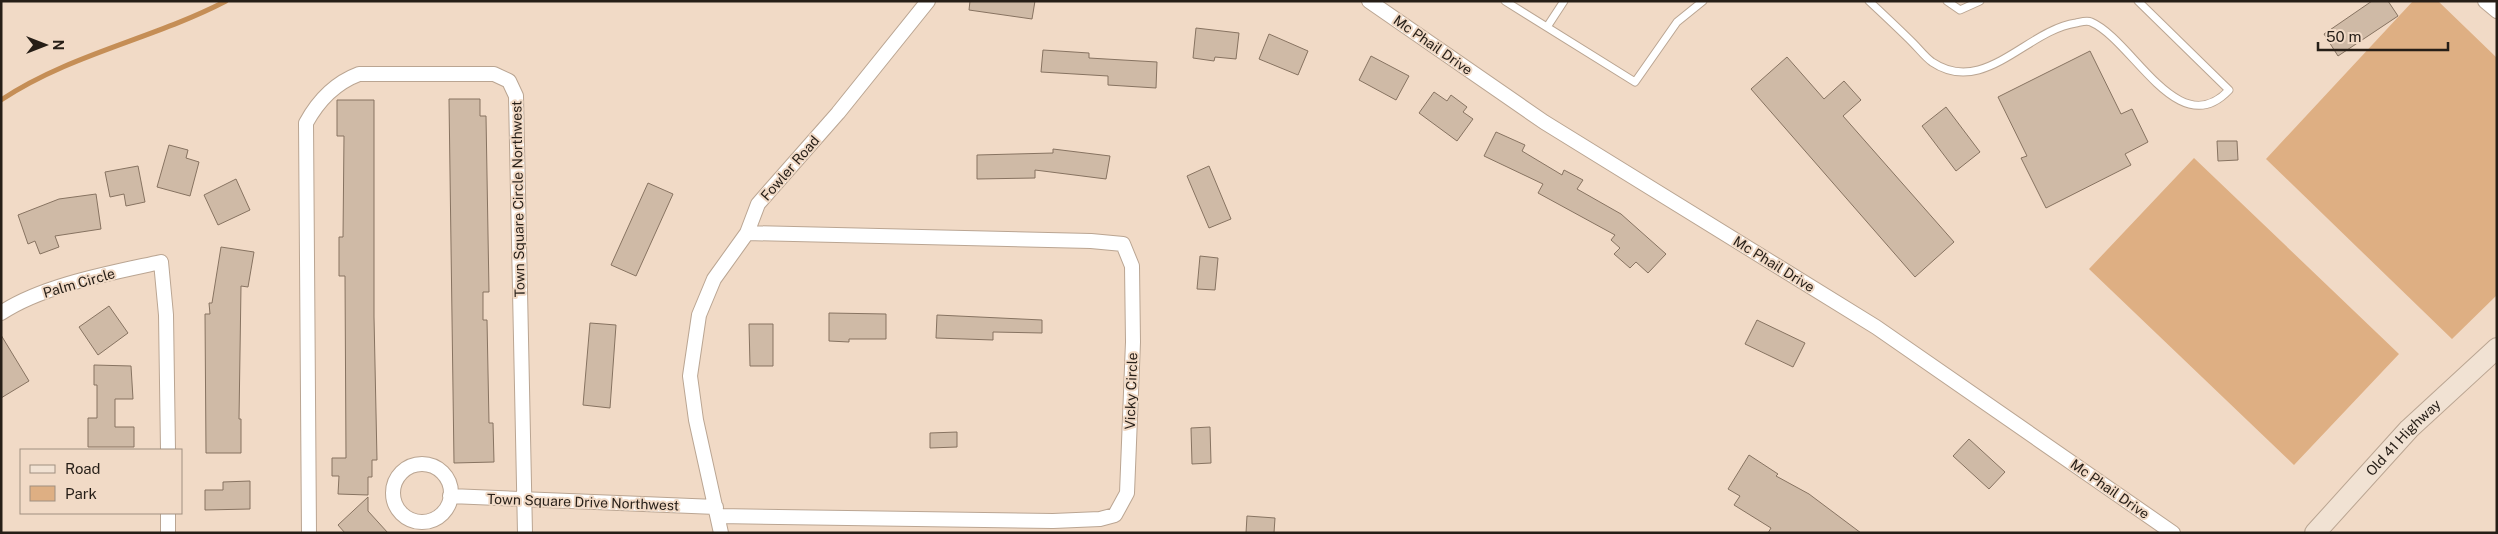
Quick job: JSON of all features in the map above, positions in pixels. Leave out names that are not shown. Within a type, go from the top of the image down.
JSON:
[{"type":"main road","name":"Old 41 Highway","points":[[2315,533],[2409,430],[2497,348]]},
{"type":"street","name":"Fowler Road","points":[[721,533],[696,420],[690,376],[699,315],[714,278],[747,233],[758,204],[838,113],[928,1]]},
{"type":"street","name":"Mc Phail Drive","points":[[1369,1],[1544,122],[1876,327],[2173,533]]},
{"type":"street","points":[[2485,1],[2497,11]]},
{"type":"street","name":"Town Square Circle Northwest","points":[[309,533],[306,123],[317,106],[334,89],[346,79],[359,74],[494,74],[508,81],[516,96],[525,533]]},
{"type":"street","name":"Vicky Circle","points":[[717,511],[1053,521],[1100,520],[1114,515],[1127,493],[1133,342],[1132,266],[1123,244],[1091,241],[747,233]]},
{"type":"street","name":"Palm Circle","points":[[1,313],[31,298],[97,276],[161,262],[166,324],[168,449]]},
{"type":"street","points":[[417,464],[439,469],[446,478],[450,496],[446,509],[438,517],[429,521],[418,522],[407,518],[398,510],[393,499],[394,487],[398,476],[406,468],[417,464]]},
{"type":"street","name":"Town Square Drive Northwest","points":[[450,496],[717,511]]},
{"type":"street","points":[[168,514],[168,533]]},
{"type":"lane","points":[[1505,1],[1635,82],[1677,22],[1703,1]]},
{"type":"lane","points":[[1547,27],[1564,1]]},
{"type":"lane","points":[[1870,1],[1932,62],[1957,73],[1981,71],[2047,31],[2066,24],[2089,21],[2105,29],[2166,93],[2179,102],[2202,105],[2222,97],[2229,90],[2138,1]]},
{"type":"lane","points":[[1947,1],[1960,10],[1980,1]]},
{"type":"green space","points":[[2413,1],[2438,1],[2497,58],[2497,295],[2452,339],[2266,159]]},
{"type":"green space","points":[[2194,158],[2399,354],[2294,465],[2089,269]]},
{"type":"building","points":[[970,1],[1035,1],[1032,19],[969,10]]},
{"type":"building","points":[[2372,1],[2388,1],[2398,16],[2338,56],[2324,34]]},
{"type":"building","points":[[1196,28],[1239,33],[1236,59],[1215,57],[1214,61],[1193,58]]},
{"type":"building","points":[[1269,34],[1308,51],[1298,75],[1259,59]]},
{"type":"building","points":[[1043,50],[1089,53],[1089,58],[1157,62],[1156,88],[1108,85],[1108,76],[1041,72]]},
{"type":"building","points":[[2090,51],[2121,114],[2132,109],[2148,142],[2125,154],[2131,165],[2046,208],[2021,158],[2027,156],[1998,97]]},
{"type":"building","points":[[1371,56],[1409,76],[1396,100],[1359,80]]},
{"type":"building","points":[[1787,57],[1824,99],[1844,81],[1861,100],[1843,116],[1954,242],[1915,277],[1751,89]]},
{"type":"building","points":[[1434,92],[1447,101],[1451,95],[1467,107],[1463,112],[1473,119],[1457,141],[1419,113]]},
{"type":"building","points":[[449,99],[480,99],[480,116],[486,116],[489,292],[483,292],[483,320],[487,320],[489,423],[493,423],[494,462],[454,463]]},
{"type":"building","points":[[337,100],[374,100],[374,317],[377,460],[372,460],[372,477],[368,477],[368,495],[338,494],[339,476],[332,476],[332,458],[346,458],[345,276],[339,276],[339,237],[343,237],[344,136],[337,136]]},
{"type":"building","points":[[1946,107],[1980,152],[1956,171],[1922,126]]},
{"type":"building","points":[[1496,132],[1525,145],[1522,151],[1562,175],[1564,170],[1583,180],[1577,189],[1621,214],[1666,254],[1648,273],[1636,262],[1630,268],[1614,254],[1620,248],[1611,240],[1615,235],[1538,193],[1543,184],[1484,156]]},
{"type":"building","points":[[2217,141],[2237,141],[2238,160],[2218,161]]},
{"type":"building","points":[[169,145],[188,150],[186,158],[199,162],[190,196],[157,187]]},
{"type":"building","points":[[1053,149],[1110,156],[1106,179],[1035,170],[1035,178],[977,179],[977,155],[1053,153]]},
{"type":"building","points":[[138,166],[145,202],[126,206],[124,194],[110,197],[105,172]]},
{"type":"building","points":[[1209,166],[1231,219],[1209,228],[1187,176]]},
{"type":"building","points":[[236,179],[250,210],[218,225],[204,195]]},
{"type":"building","points":[[648,183],[673,194],[636,276],[611,265]]},
{"type":"building","points":[[96,194],[101,229],[55,236],[59,247],[40,254],[35,241],[28,244],[18,215],[59,199]]},
{"type":"building","points":[[221,247],[254,252],[248,287],[241,286],[239,419],[241,419],[241,453],[206,453],[205,314],[210,314],[209,303],[212,303]]},
{"type":"building","points":[[1200,256],[1218,258],[1215,290],[1197,289]]},
{"type":"building","points":[[109,306],[128,333],[98,355],[79,327]]},
{"type":"building","points":[[829,313],[886,314],[886,339],[849,339],[849,342],[829,341]]},
{"type":"building","points":[[937,315],[1042,320],[1042,333],[993,332],[993,340],[936,338]]},
{"type":"building","points":[[1757,320],[1805,343],[1793,367],[1745,344]]},
{"type":"building","points":[[590,323],[616,325],[610,408],[583,405]]},
{"type":"building","points":[[749,324],[773,324],[773,366],[750,366]]},
{"type":"building","points":[[1,335],[29,381],[1,398]]},
{"type":"building","points":[[94,365],[131,366],[133,399],[115,399],[115,427],[134,427],[134,447],[88,447],[88,418],[97,418],[97,385],[94,385]]},
{"type":"building","points":[[1210,427],[1211,463],[1192,464],[1191,428]]},
{"type":"building","points":[[957,432],[957,447],[930,448],[930,433]]},
{"type":"building","points":[[1969,439],[2005,472],[1989,489],[1953,456]]},
{"type":"building","points":[[1749,455],[1778,474],[1776,476],[1809,494],[1861,533],[1768,533],[1771,528],[1734,505],[1740,496],[1728,489]]},
{"type":"building","points":[[250,481],[250,509],[205,510],[205,490],[223,490],[223,482]]},
{"type":"building","points":[[368,497],[368,511],[388,533],[345,533],[338,525]]},
{"type":"building","points":[[1247,516],[1275,518],[1274,533],[1246,533]]},
{"type":"waterway","points":[[1,100],[55,70],[170,26],[226,1]]}]
